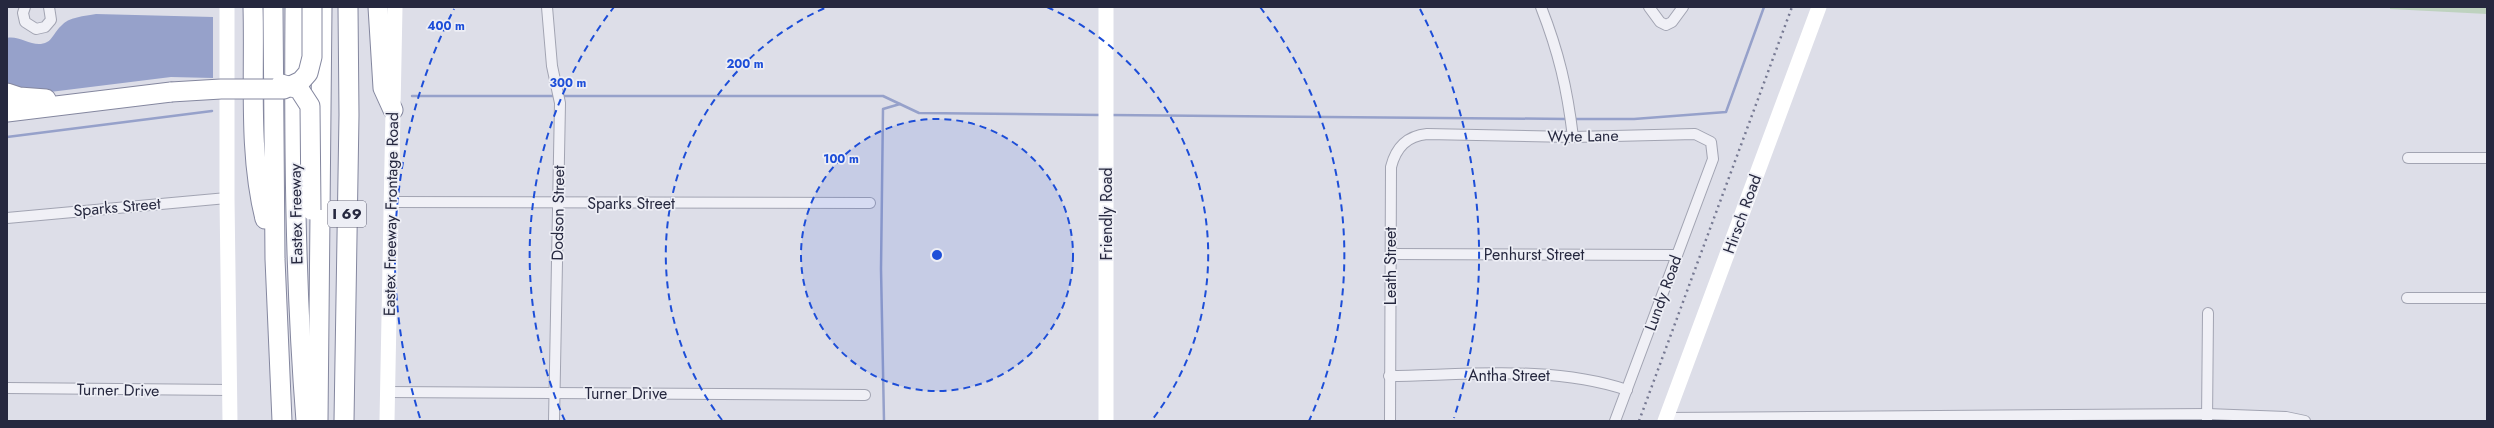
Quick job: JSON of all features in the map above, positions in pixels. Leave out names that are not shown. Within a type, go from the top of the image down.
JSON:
[{"type":"highway","points":[[254,7],[255,143],[261,204],[275,259]]},
{"type":"highway","name":"Eastex Freeway","points":[[273,7],[275,259],[282,421]]},
{"type":"highway","name":"Eastex Freeway","points":[[295,7],[296,246],[298,330],[306,421]]},
{"type":"highway","points":[[280,86],[292,79],[301,69],[306,42],[306,7]]},
{"type":"highway","points":[[7,93],[19,97],[58,99],[171,89],[221,89],[280,86],[301,81],[310,66],[312,7]]},
{"type":"highway","name":"I 69","points":[[317,421],[322,7]]},
{"type":"highway","name":"I 69","points":[[344,421],[349,116],[348,7]]},
{"type":"highway","points":[[378,7],[383,88],[393,110]]},
{"type":"highway","points":[[280,86],[295,97],[303,108],[305,128],[313,373],[317,421]]},
{"type":"highway","points":[[7,112],[171,89]]},
{"type":"highway","points":[[306,421],[308,209]]},
{"type":"main road","points":[[227,7],[226,198],[230,421]]},
{"type":"main road","name":"Eastex Freeway Frontage Road","points":[[387,421],[395,7]]},
{"type":"main road","name":"Friendly Road","points":[[1106,7],[1106,421]]},
{"type":"main road","name":"Hirsch Road","points":[[1666,419],[1819,7]]},
{"type":"street","points":[[25,7],[23,13],[25,22],[36,29],[48,24],[52,16],[49,7]]},
{"type":"street","name":"Dodson Street","points":[[547,7],[552,66],[558,90],[560,114],[557,202],[554,421]]},
{"type":"street","points":[[1541,7],[1558,50],[1569,106],[1572,132]]},
{"type":"street","points":[[1649,7],[1660,22],[1666,25],[1672,22],[1682,7]]},
{"type":"street","name":"Wyte Lane","points":[[1430,134],[1572,132],[1695,134],[1711,142],[1713,159],[1711,165]]},
{"type":"street","name":"Leath Street","points":[[1390,421],[1391,167],[1394,156],[1399,147],[1411,137],[1430,134]]},
{"type":"street","points":[[2408,158],[2487,158]]},
{"type":"street","name":"Lundy Road","points":[[1615,421],[1711,165]]},
{"type":"street","name":"Sparks Street","points":[[7,218],[226,198]]},
{"type":"street","name":"Sparks Street","points":[[391,202],[870,204]]},
{"type":"street","name":"Penhurst Street","points":[[1391,254],[1678,255]]},
{"type":"street","points":[[2407,298],[2487,298]]},
{"type":"street","points":[[2207,417],[2208,313]]},
{"type":"street","name":"Antha Street","points":[[1390,376],[1569,376],[1599,380],[1627,390]]},
{"type":"street","name":"Turner Drive","points":[[7,388],[229,390]]},
{"type":"street","name":"Turner Drive","points":[[387,392],[865,395]]},
{"type":"street","points":[[1666,419],[2286,417],[2305,421]]},
{"type":"green space","points":[[2390,7],[2487,7],[2487,14],[2390,9]]},
{"type":"water","points":[[96,14],[213,17],[213,78],[171,77],[42,93],[7,86],[7,38],[17,38],[32,43],[42,44],[49,41],[64,23],[77,17]]},
{"type":"waterway","points":[[1572,119],[1634,119],[1726,112],[1764,7]]},
{"type":"waterway","points":[[412,96],[556,96]]},
{"type":"waterway","points":[[561,96],[883,96],[919,113],[1101,115]]},
{"type":"waterway","points":[[884,421],[881,269],[883,109],[900,104]]},
{"type":"waterway","points":[[7,137],[212,111]]},
{"type":"waterway","points":[[1110,115],[1567,119]]},
{"type":"railway","points":[[1639,421],[1792,7]]}]
